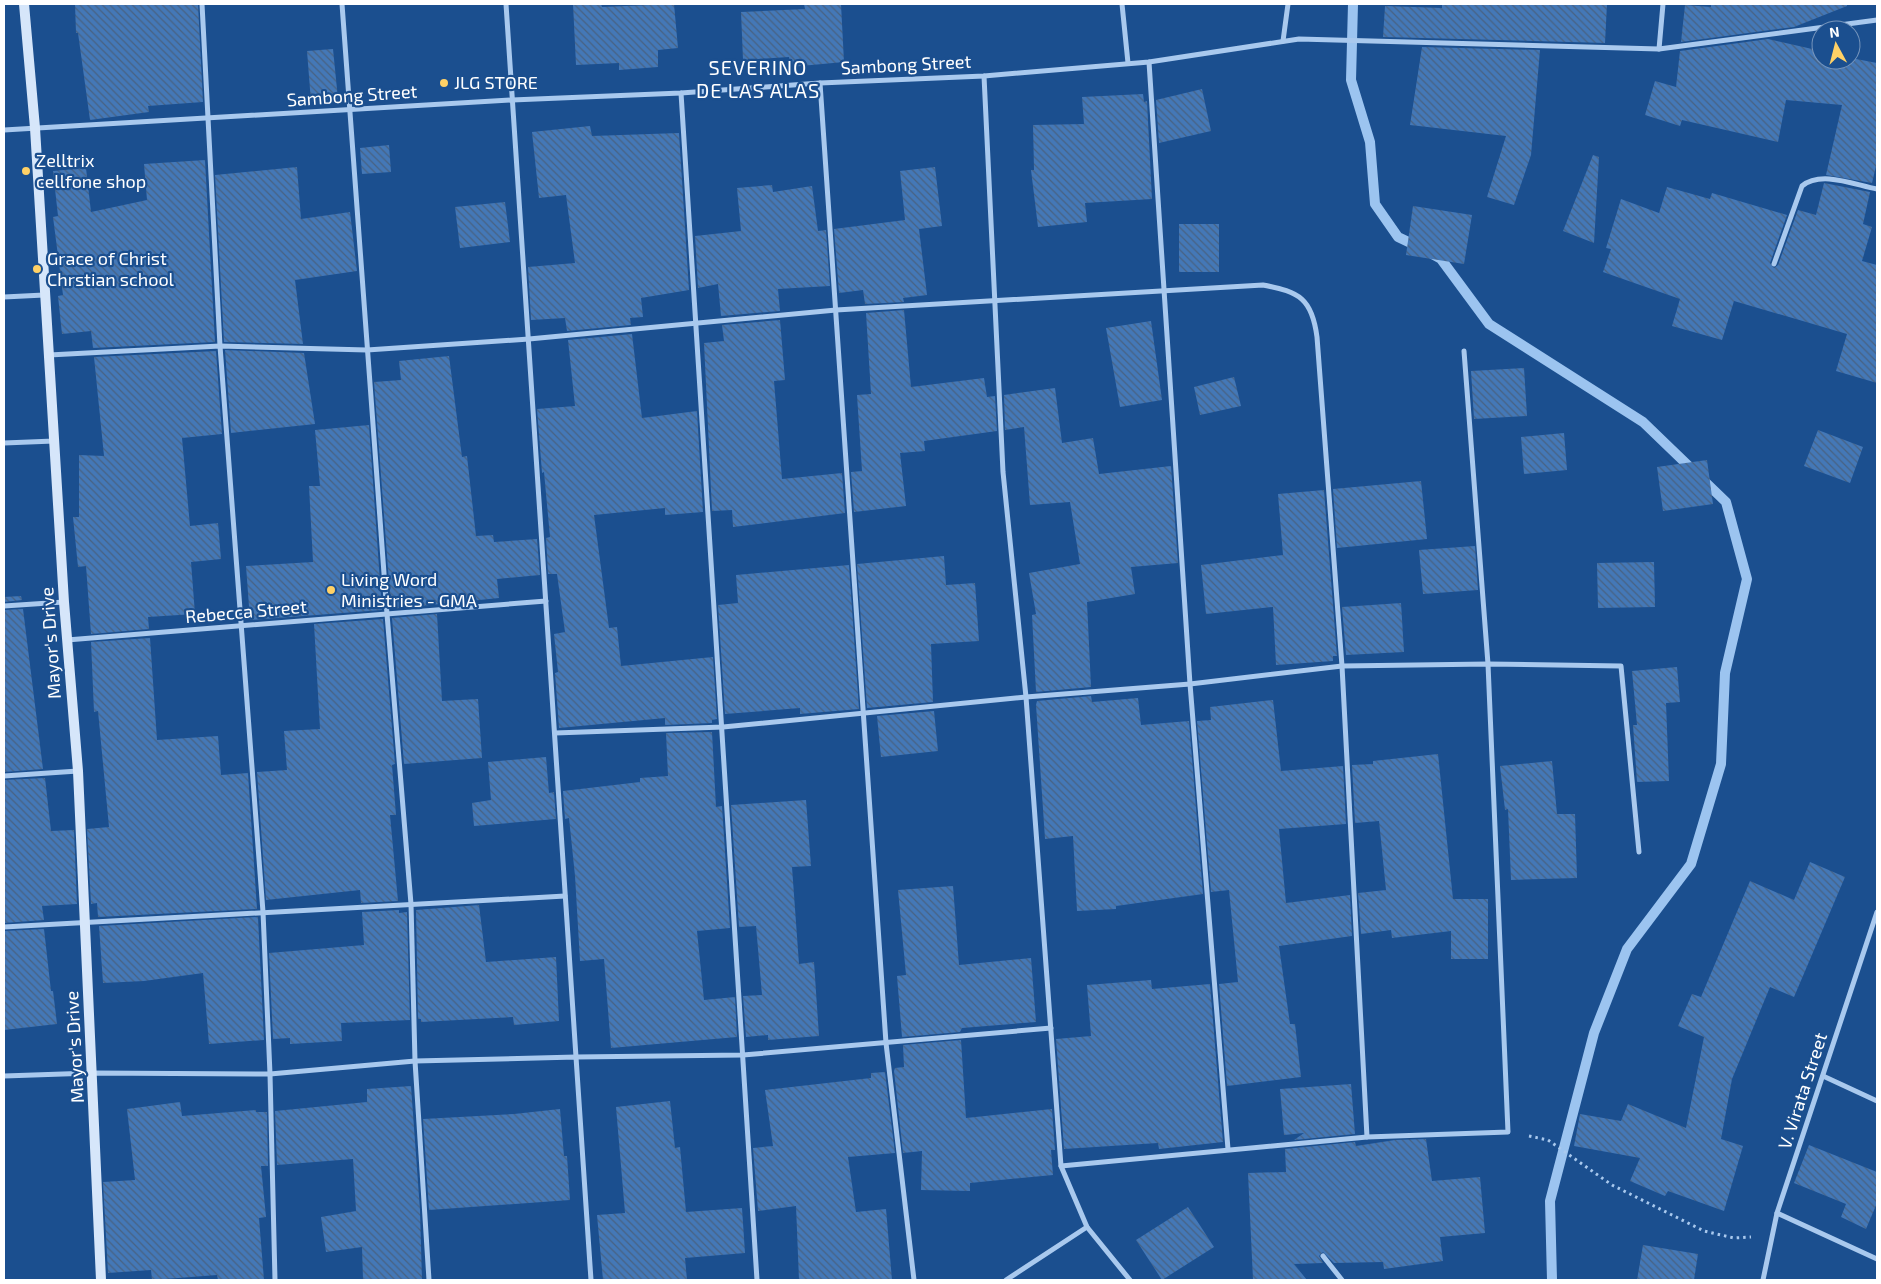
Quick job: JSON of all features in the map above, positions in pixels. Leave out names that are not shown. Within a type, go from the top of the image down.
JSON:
[{"type":"street","name":"Mayor's Drive","points":[[24,4],[35,128],[64,602],[78,771],[101,1280]]},
{"type":"street","points":[[202,4],[220,346],[263,912],[270,1074],[275,1280]]},
{"type":"street","points":[[342,4],[387,614],[411,904],[415,1061],[429,1280]]},
{"type":"street","points":[[506,4],[590,1280]]},
{"type":"street","points":[[1122,4],[1128,63]]},
{"type":"street","points":[[1283,41],[1288,4]]},
{"type":"street","points":[[1659,49],[1663,4]]},
{"type":"street","name":"Sambong Street","points":[[4,130],[512,100],[681,93],[820,83],[984,76],[1149,62],[1300,39],[1389,43],[1659,49],[1877,20]]},
{"type":"street","points":[[1149,62],[1190,684],[1228,1148]]},
{"type":"street","points":[[984,76],[1003,472],[1026,697],[1062,1166],[1087,1228],[1130,1280]]},
{"type":"street","points":[[820,83],[865,714],[886,1043],[914,1280]]},
{"type":"street","points":[[681,93],[757,1280]]},
{"type":"street","points":[[1774,264],[1802,186],[1809,180],[1819,178],[1877,189]]},
{"type":"street","points":[[49,355],[220,346],[367,350],[529,339],[836,310],[1263,285],[1287,290],[1303,299],[1314,317],[1342,666],[1367,1137]]},
{"type":"street","points":[[4,297],[44,295]]},
{"type":"street","points":[[1062,1166],[1228,1148],[1367,1137],[1508,1132],[1488,664],[1464,350]]},
{"type":"street","points":[[4,444],[54,441]]},
{"type":"street","name":"Rebecca Street","points":[[67,640],[546,601]]},
{"type":"street","points":[[4,606],[64,602]]},
{"type":"street","points":[[555,733],[723,727],[1026,697],[1190,684],[1342,666],[1488,664],[1621,666],[1639,852]]},
{"type":"street","points":[[4,776],[78,771]]},
{"type":"street","points":[[4,927],[566,896]]},
{"type":"street","name":"V. Virata Street","points":[[1763,1280],[1777,1213],[1877,912]]},
{"type":"street","points":[[4,1076],[92,1073],[270,1074],[415,1061],[744,1055],[1051,1028]]},
{"type":"street","points":[[1823,1076],[1877,1101]]},
{"type":"street","points":[[1777,1213],[1877,1259]]},
{"type":"street","points":[[1006,1280],[1087,1228]]},
{"type":"street","points":[[1322,1256],[1342,1280]]},
{"type":"path","points":[[1548,1140],[1612,1185],[1704,1231],[1734,1238]]},
{"type":"building","points":[[75,4],[198,4],[203,102],[148,106],[149,112],[90,120],[78,33],[76,33]]},
{"type":"building","points":[[573,4],[601,4],[602,7],[674,4],[678,48],[658,50],[658,67],[619,70],[619,63],[576,65]]},
{"type":"building","points":[[804,4],[841,4],[844,62],[790,67],[789,57],[743,60],[741,12],[805,9]]},
{"type":"building","points":[[1442,4],[1607,4],[1605,43],[1383,37],[1385,6],[1442,8]]},
{"type":"building","points":[[1711,4],[1847,4],[1847,6],[1794,27],[1681,42],[1685,5],[1711,7]]},
{"type":"building","points":[[1768,39],[1811,49],[1811,70],[1861,70],[1861,60],[1877,63],[1877,162],[1872,183],[1826,175],[1842,105],[1786,100],[1778,142],[1682,120],[1680,126],[1645,115],[1655,81],[1676,87],[1680,51]]},
{"type":"building","points":[[1422,47],[1540,50],[1531,155],[1514,205],[1487,197],[1506,136],[1410,125]]},
{"type":"building","points":[[333,49],[338,99],[311,102],[307,51]]},
{"type":"building","points":[[1202,89],[1211,131],[1159,143],[1156,100]]},
{"type":"building","points":[[1143,94],[1144,102],[1147,101],[1152,199],[1085,203],[1087,222],[1038,227],[1031,170],[1034,170],[1033,125],[1084,124],[1082,97]]},
{"type":"building","points":[[590,126],[592,136],[679,133],[689,290],[641,298],[643,317],[630,318],[631,325],[567,331],[565,318],[531,320],[528,267],[575,263],[566,195],[539,198],[532,132]]},
{"type":"building","points":[[389,145],[391,172],[362,174],[360,148]]},
{"type":"building","points":[[1593,155],[1599,157],[1594,243],[1563,231]]},
{"type":"building","points":[[205,160],[215,342],[93,348],[91,331],[62,334],[58,296],[63,295],[53,217],[58,216],[53,171],[86,168],[91,212],[147,200],[144,164]]},
{"type":"building","points":[[297,167],[301,219],[350,212],[357,271],[295,280],[303,344],[224,342],[215,175]]},
{"type":"building","points":[[935,167],[942,226],[919,229],[927,295],[903,298],[904,302],[865,304],[863,290],[839,293],[834,229],[905,220],[900,171]]},
{"type":"building","points":[[1824,183],[1870,192],[1863,224],[1872,227],[1862,261],[1877,265],[1877,383],[1836,371],[1847,334],[1734,301],[1722,340],[1672,326],[1680,299],[1603,272],[1611,249],[1606,248],[1621,199],[1659,213],[1667,187],[1710,199],[1712,193],[1787,215],[1770,263],[1774,268],[1778,265],[1798,210],[1816,215]]},
{"type":"building","points":[[772,185],[773,192],[812,186],[818,231],[826,230],[830,286],[778,289],[780,311],[721,316],[718,284],[698,288],[695,236],[741,231],[737,188]]},
{"type":"building","points":[[505,202],[510,242],[460,248],[455,207]]},
{"type":"building","points":[[1413,206],[1472,215],[1464,264],[1406,255]]},
{"type":"building","points":[[1179,224],[1219,224],[1219,272],[1179,272]]},
{"type":"building","points":[[904,310],[911,387],[984,378],[987,397],[995,396],[997,431],[924,441],[925,451],[900,453],[906,506],[854,512],[851,472],[862,471],[857,395],[871,394],[866,313]]},
{"type":"building","points":[[780,320],[785,380],[774,381],[782,479],[842,473],[845,513],[733,527],[732,510],[712,511],[704,343],[724,341],[722,325]]},
{"type":"building","points":[[1151,321],[1162,400],[1120,407],[1106,328]]},
{"type":"building","points":[[632,334],[642,418],[697,411],[703,512],[665,515],[665,508],[594,515],[609,628],[617,627],[621,666],[713,657],[717,719],[712,720],[712,723],[665,725],[665,718],[559,728],[555,673],[558,672],[554,634],[565,632],[557,574],[548,574],[546,538],[550,537],[537,409],[575,406],[568,340]]},
{"type":"building","points":[[225,350],[304,353],[315,424],[231,433]]},
{"type":"building","points":[[216,351],[222,434],[182,438],[190,526],[218,523],[221,559],[191,562],[195,614],[148,617],[149,629],[91,634],[86,566],[78,567],[73,517],[79,517],[79,455],[104,456],[94,357]]},
{"type":"building","points":[[449,356],[462,457],[467,456],[476,536],[493,535],[494,542],[537,539],[540,575],[497,579],[499,598],[391,609],[374,382],[401,380],[399,361]]},
{"type":"building","points":[[1524,368],[1527,416],[1474,419],[1471,371]]},
{"type":"building","points":[[1234,377],[1241,406],[1200,415],[1194,387]]},
{"type":"building","points":[[1055,388],[1062,443],[1093,438],[1099,474],[1171,466],[1178,563],[1131,567],[1135,594],[1087,602],[1091,687],[1036,692],[1032,615],[1036,614],[1029,573],[1080,564],[1070,502],[1030,505],[1024,427],[1005,430],[1004,395]]},
{"type":"building","points":[[369,425],[382,610],[250,620],[246,566],[313,562],[309,486],[320,486],[315,430]]},
{"type":"building","points":[[1818,430],[1863,447],[1850,483],[1804,466]]},
{"type":"building","points":[[1564,433],[1567,470],[1524,474],[1521,437]]},
{"type":"building","points":[[1707,460],[1713,504],[1663,511],[1657,467]]},
{"type":"building","points":[[1421,481],[1427,539],[1337,548],[1333,489]]},
{"type":"building","points":[[1324,490],[1337,656],[1333,656],[1333,661],[1276,665],[1273,607],[1206,614],[1201,565],[1283,555],[1278,494]]},
{"type":"building","points":[[1475,546],[1478,590],[1423,594],[1419,550]]},
{"type":"building","points":[[944,556],[946,585],[975,583],[979,641],[931,644],[933,702],[867,708],[857,564]]},
{"type":"building","points":[[1654,562],[1655,607],[1598,608],[1597,563]]},
{"type":"building","points":[[849,565],[859,709],[800,714],[800,708],[725,714],[718,605],[738,603],[736,575]]},
{"type":"building","points":[[21,596],[22,600],[4,602],[4,597]]},
{"type":"building","points":[[1401,603],[1404,652],[1346,655],[1342,607]]},
{"type":"building","points":[[23,609],[43,769],[4,772],[4,610]]},
{"type":"building","points":[[437,614],[442,701],[478,699],[482,758],[404,764],[392,618]]},
{"type":"building","points":[[383,619],[395,764],[392,765],[396,815],[390,815],[398,901],[361,903],[360,890],[266,900],[257,772],[287,770],[284,731],[320,729],[314,624]]},
{"type":"building","points":[[150,638],[157,740],[218,736],[221,775],[248,773],[257,909],[98,917],[97,903],[91,904],[87,829],[109,827],[98,711],[94,712],[91,642]]},
{"type":"building","points":[[1677,667],[1680,702],[1666,703],[1669,781],[1637,782],[1633,725],[1637,725],[1632,671]]},
{"type":"building","points":[[1091,696],[1092,702],[1138,698],[1141,725],[1189,721],[1203,894],[1116,906],[1116,909],[1077,911],[1073,836],[1045,839],[1036,705],[1037,701]]},
{"type":"building","points":[[1273,700],[1281,771],[1343,766],[1346,824],[1279,829],[1286,903],[1350,895],[1352,936],[1279,946],[1290,1024],[1295,1024],[1301,1077],[1227,1086],[1219,984],[1238,982],[1229,890],[1211,892],[1197,721],[1211,720],[1210,707]]},
{"type":"building","points":[[934,711],[938,751],[881,757],[877,716]]},
{"type":"building","points":[[712,732],[716,807],[722,806],[730,928],[697,931],[704,1000],[735,997],[737,1037],[611,1048],[604,959],[580,961],[575,876],[569,818],[565,819],[563,791],[640,782],[640,778],[668,776],[666,733]]},
{"type":"building","points":[[1438,754],[1453,899],[1488,899],[1488,959],[1451,959],[1451,931],[1392,938],[1391,930],[1361,934],[1358,893],[1386,890],[1379,821],[1355,823],[1352,765],[1373,764],[1373,761]]},
{"type":"building","points":[[546,757],[549,793],[554,792],[556,819],[474,826],[472,803],[491,800],[488,762]]},
{"type":"building","points":[[1552,761],[1557,814],[1575,814],[1577,878],[1511,880],[1508,809],[1505,810],[1500,766]]},
{"type":"building","points":[[45,778],[51,831],[74,830],[77,904],[42,906],[44,920],[4,923],[4,780]]},
{"type":"building","points":[[806,800],[811,866],[792,867],[799,964],[814,962],[819,1036],[768,1040],[768,1035],[746,1037],[743,996],[762,995],[756,926],[739,927],[731,805]]},
{"type":"building","points":[[1810,862],[1845,877],[1794,997],[1770,987],[1732,1079],[1721,1139],[1743,1146],[1724,1211],[1668,1191],[1665,1196],[1630,1181],[1640,1158],[1574,1146],[1580,1114],[1621,1121],[1628,1104],[1686,1128],[1704,1037],[1678,1026],[1692,994],[1701,997],[1750,881],[1794,900]]},
{"type":"building","points":[[953,886],[959,965],[1031,958],[1036,1022],[962,1028],[960,1032],[902,1037],[897,976],[906,975],[898,890]]},
{"type":"building","points":[[479,905],[486,962],[556,957],[559,1021],[514,1025],[513,1017],[421,1022],[421,1019],[418,1019],[416,910]]},
{"type":"building","points":[[399,910],[399,913],[407,912],[410,1020],[341,1023],[342,1041],[290,1044],[290,1038],[273,1039],[269,953],[364,945],[362,912]]},
{"type":"building","points":[[258,917],[264,1040],[209,1044],[203,973],[144,981],[103,983],[99,926]]},
{"type":"building","points":[[44,929],[57,1024],[4,1030],[4,931]]},
{"type":"building","points":[[1151,980],[1152,989],[1210,984],[1223,1142],[1159,1149],[1158,1143],[1064,1149],[1056,1039],[1091,1036],[1087,985]]},
{"type":"building","points":[[961,1040],[966,1118],[1052,1109],[1055,1150],[1051,1150],[1053,1175],[970,1183],[970,1191],[921,1190],[922,1151],[903,1153],[894,1071],[895,1068],[904,1067],[903,1045]]},
{"type":"building","points":[[885,1072],[895,1153],[848,1157],[856,1212],[886,1209],[892,1280],[799,1280],[796,1206],[758,1211],[753,1148],[773,1146],[765,1090],[871,1078],[871,1073]]},
{"type":"building","points":[[1351,1084],[1355,1134],[1294,1140],[1304,1133],[1284,1135],[1280,1089]]},
{"type":"building","points":[[411,1086],[420,1210],[422,1280],[363,1280],[362,1247],[326,1252],[321,1217],[356,1211],[353,1159],[277,1165],[275,1111],[367,1102],[367,1089]]},
{"type":"building","points":[[670,1101],[675,1148],[680,1147],[686,1212],[742,1208],[745,1253],[685,1258],[687,1280],[603,1280],[597,1215],[625,1213],[616,1107]]},
{"type":"building","points":[[180,1102],[182,1116],[256,1110],[256,1112],[267,1112],[268,1166],[261,1166],[266,1217],[259,1218],[264,1280],[218,1280],[217,1275],[152,1280],[151,1270],[108,1273],[103,1182],[135,1180],[127,1109]]},
{"type":"building","points":[[560,1109],[564,1156],[567,1156],[570,1200],[429,1210],[423,1119],[514,1114]]},
{"type":"building","points":[[1426,1139],[1432,1181],[1480,1177],[1485,1233],[1440,1237],[1443,1261],[1384,1269],[1383,1262],[1334,1263],[1323,1252],[1319,1256],[1323,1263],[1294,1264],[1307,1280],[1253,1280],[1248,1173],[1286,1172],[1285,1149],[1355,1142],[1356,1146],[1395,1140]]},
{"type":"building","points":[[1809,1145],[1877,1172],[1877,1203],[1866,1229],[1841,1217],[1846,1204],[1794,1183]]},
{"type":"building","points":[[1188,1207],[1214,1247],[1162,1280],[1136,1240]]},
{"type":"building","points":[[1643,1245],[1698,1254],[1694,1280],[1637,1280]]},
{"type":"waterway","points":[[1353,4],[1351,80],[1370,142],[1375,204],[1398,237],[1419,247]]},
{"type":"waterway","points":[[1432,254],[1441,259],[1489,324],[1643,422],[1726,502],[1747,579],[1725,673],[1721,764],[1691,864],[1627,949],[1594,1033],[1550,1201],[1552,1280]]},
{"type":"place","name":"JLG STORE","points":[[444,83]]},
{"type":"place","name":"Zelltrix cellfone shop","points":[[26,171]]},
{"type":"place","name":"Grace of Christ Chrstian school","points":[[37,269]]},
{"type":"place","name":"Living Word Ministries - GMA","points":[[331,590]]},
{"type":"district","name":"SEVERINO DE LAS ALAS","points":[[758,80]]}]
